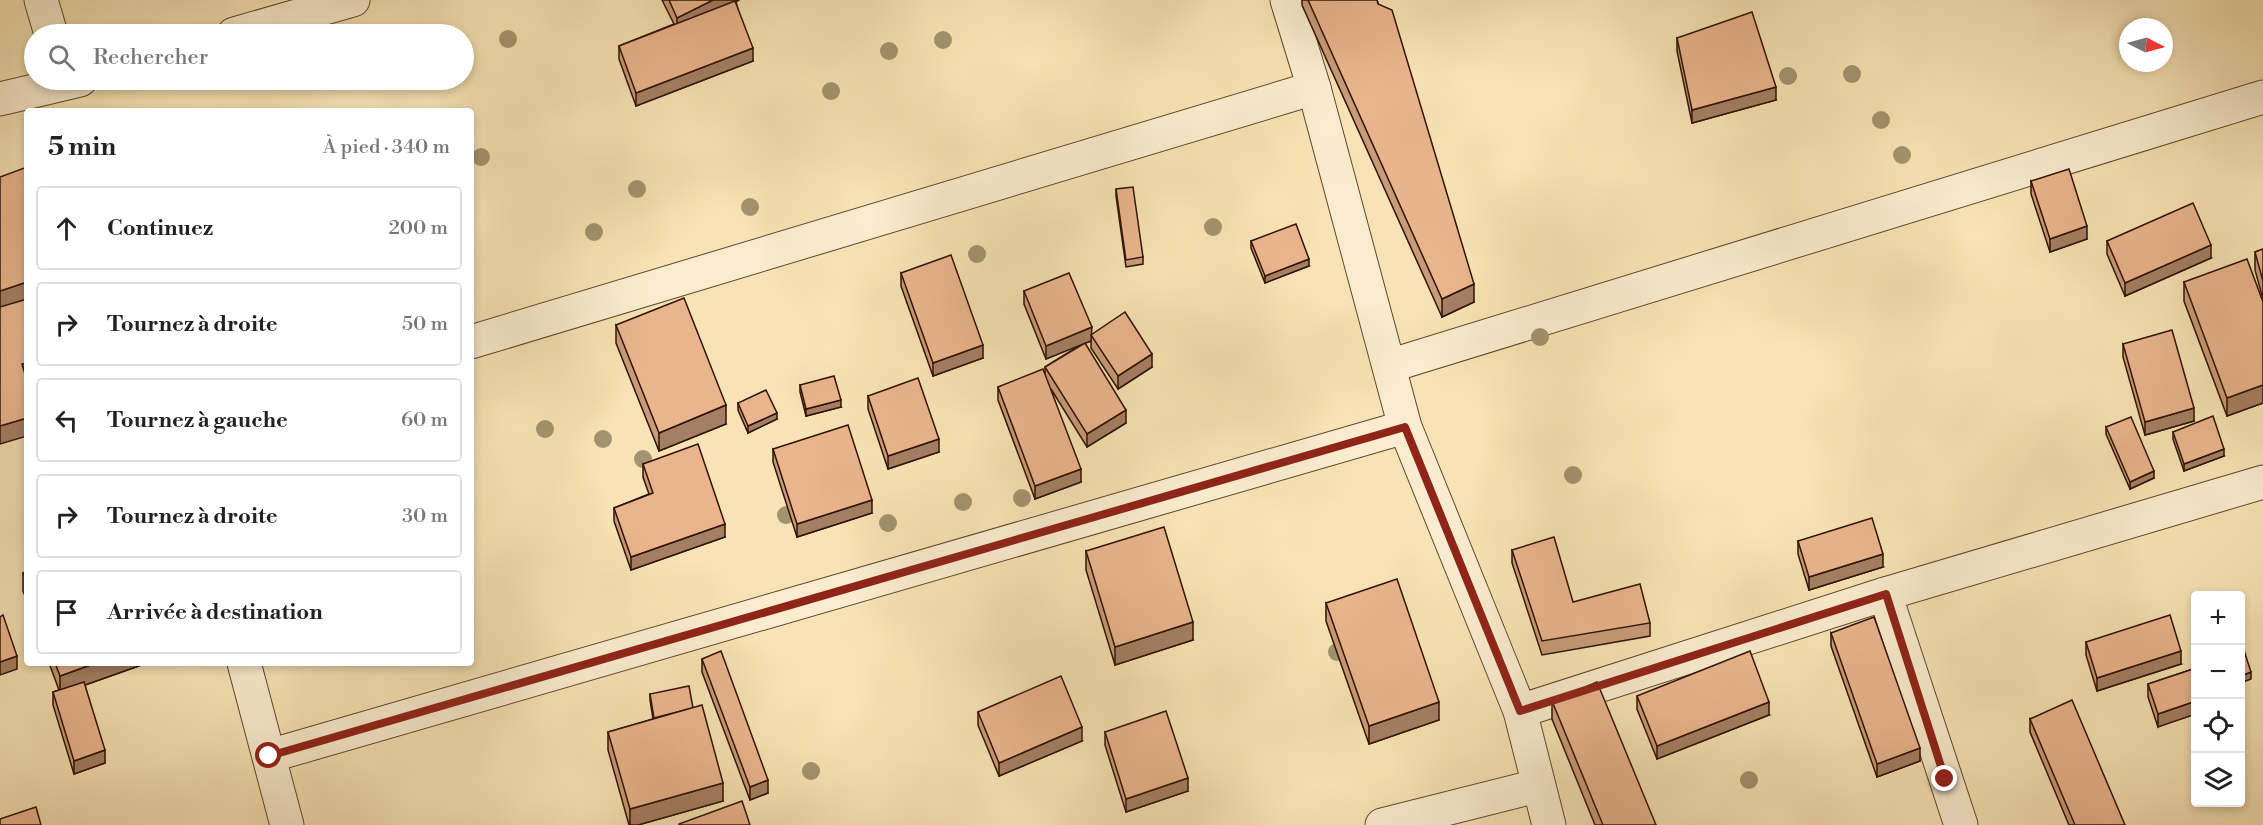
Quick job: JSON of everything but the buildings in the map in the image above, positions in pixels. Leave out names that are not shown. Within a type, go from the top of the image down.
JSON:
[{"type":"street","points":[[41,0],[48,24]]},
{"type":"street","points":[[269,24],[353,0]]},
{"type":"street","points":[[1287,0],[1314,88],[1405,427],[1520,711],[1537,786],[1549,825]]},
{"type":"street","points":[[474,341],[1314,88]]},
{"type":"street","points":[[0,99],[57,90]]},
{"type":"street","points":[[1389,366],[2263,97]]},
{"type":"street","points":[[269,756],[1405,427]]},
{"type":"street","points":[[1520,711],[1886,594],[2263,482]]},
{"type":"street","points":[[1886,594],[1961,825]]},
{"type":"street","points":[[245,666],[287,825]]},
{"type":"street","points":[[1382,825],[1537,786]]},
{"type":"route","points":[[269,756],[1405,427],[1520,711],[1886,594],[1945,779]]}]
